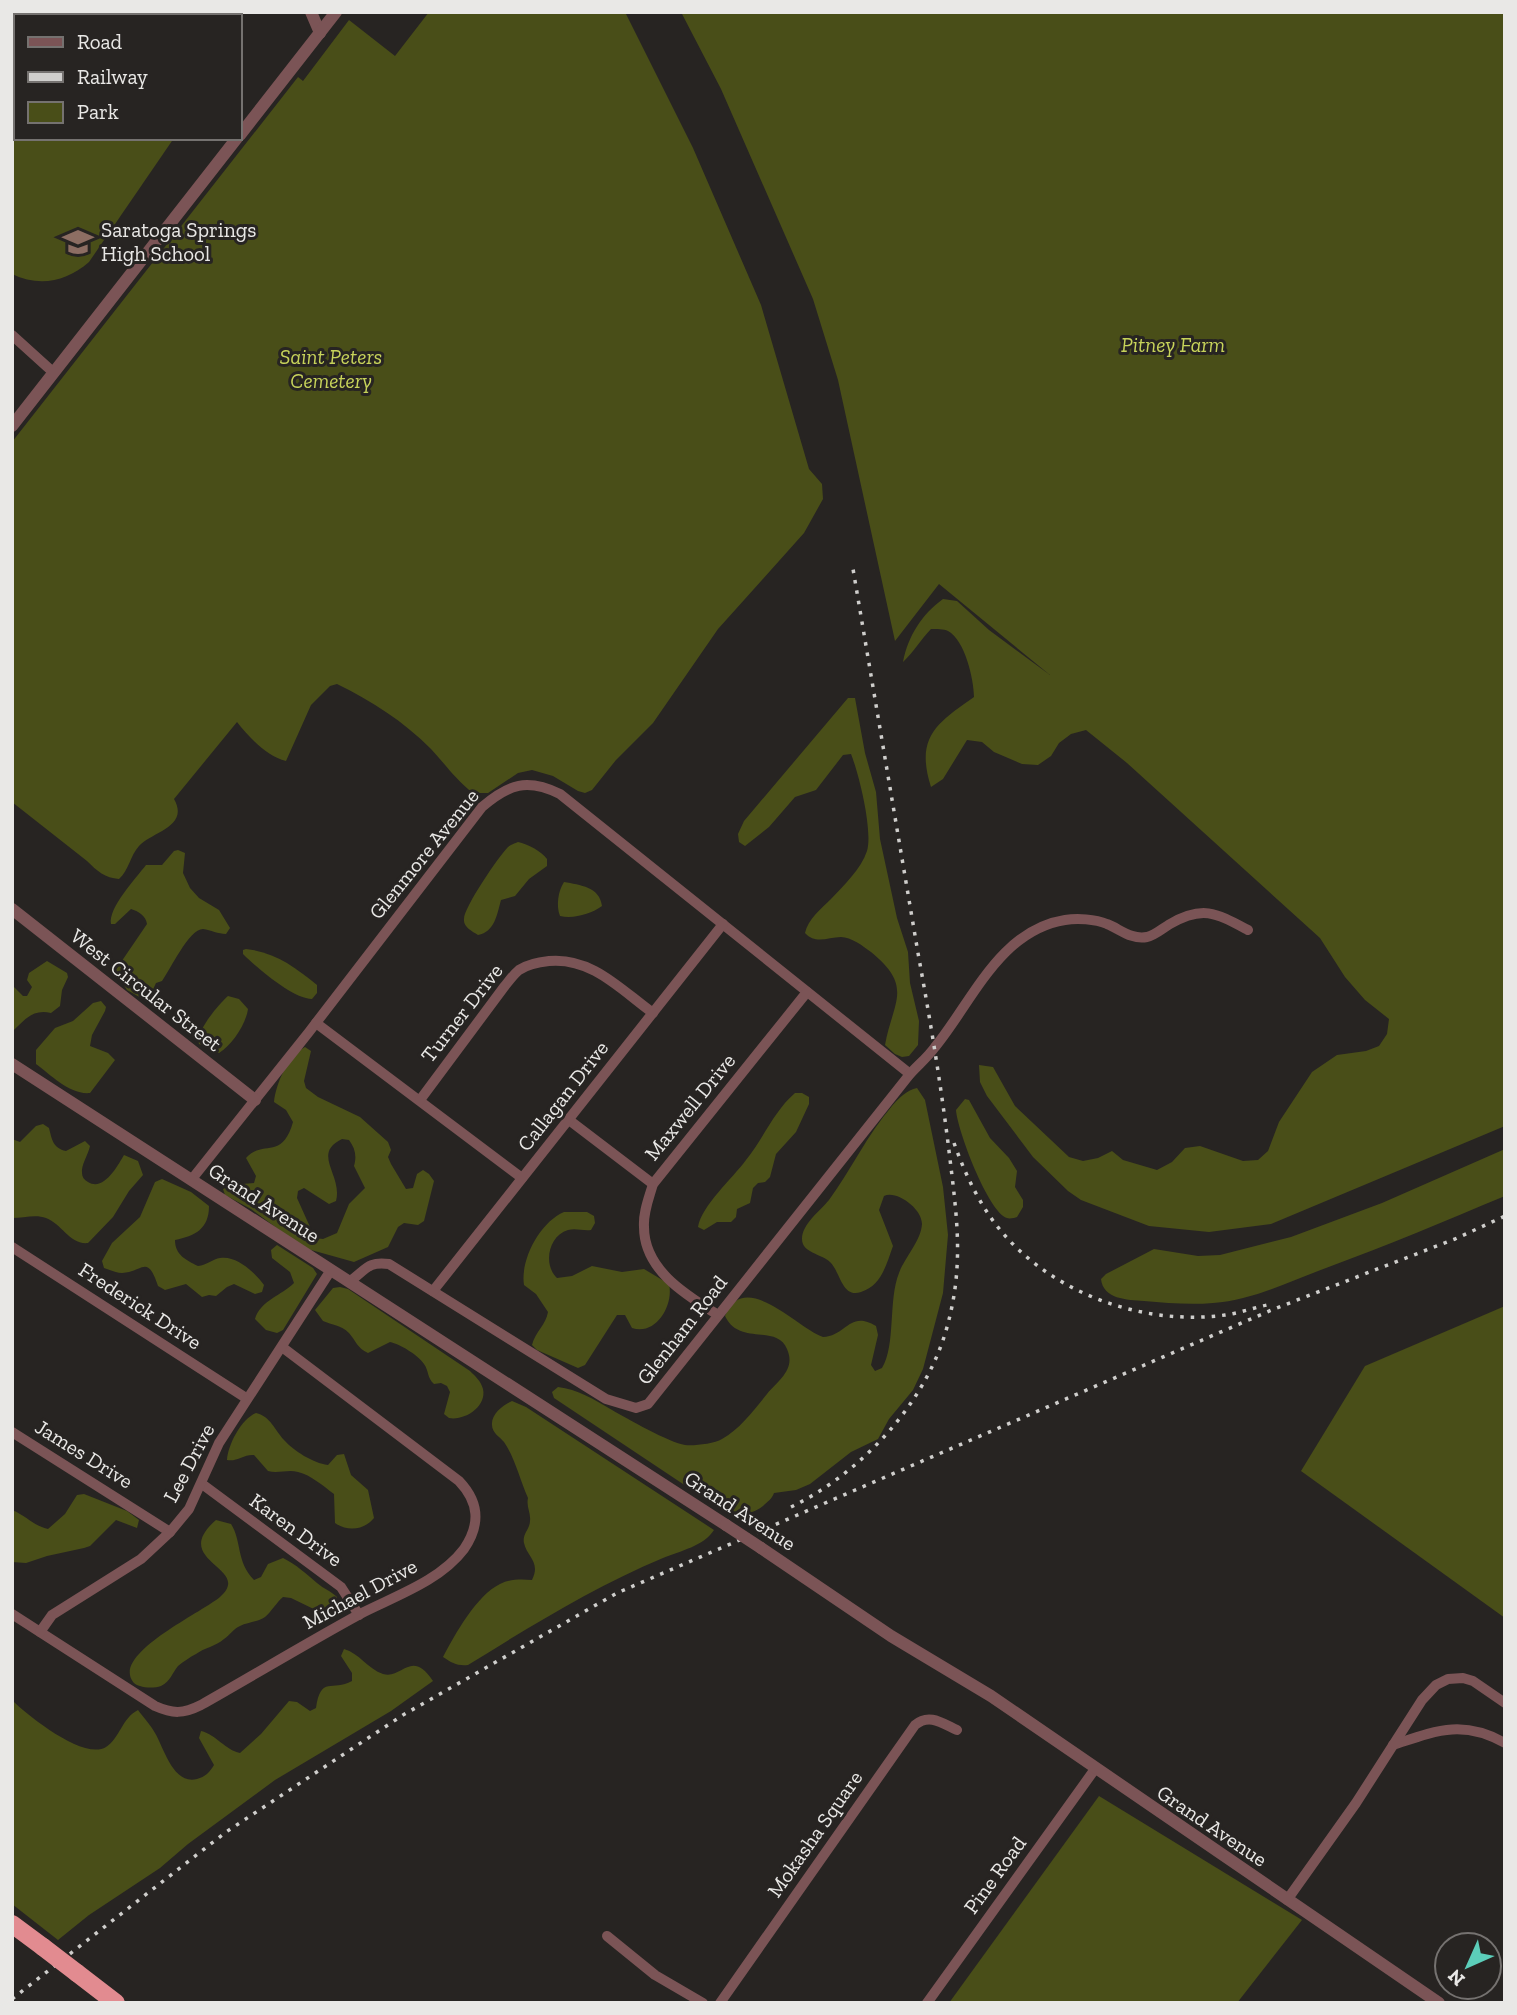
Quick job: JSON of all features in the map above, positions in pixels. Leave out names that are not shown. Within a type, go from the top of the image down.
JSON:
[{"type":"highway","points":[[12,1924],[116,2003]]},
{"type":"street","points":[[311,12],[320,33]]},
{"type":"street","points":[[242,133],[336,12]]},
{"type":"street","points":[[12,426],[237,140]]},
{"type":"street","points":[[12,335],[54,373]]},
{"type":"street","name":"Glenmore Avenue","points":[[192,1179],[482,807],[501,790],[526,784],[544,786],[560,794],[909,1074]]},
{"type":"street","name":"West Circular Street","points":[[12,909],[255,1100]]},
{"type":"street","name":"Glenham Road","points":[[349,1282],[368,1264],[389,1264],[606,1399],[636,1408],[648,1404],[909,1074],[935,1048],[1009,948],[1030,932],[1067,920],[1105,923],[1129,935],[1148,937],[1185,915],[1198,912],[1214,913],[1248,930]]},
{"type":"street","name":"Callagan Drive","points":[[433,1292],[723,925]]},
{"type":"street","name":"Turner Drive","points":[[419,1100],[504,986],[519,970],[536,962],[565,960],[583,964],[653,1013]]},
{"type":"street","name":"Maxwell Drive","points":[[718,1315],[677,1288],[648,1252],[643,1227],[646,1208],[653,1184],[807,992]]},
{"type":"street","points":[[316,1023],[522,1178]]},
{"type":"street","name":"Grand Avenue","points":[[12,1064],[726,1525],[891,1636],[991,1696],[1439,2003]]},
{"type":"street","points":[[569,1120],[653,1184]]},
{"type":"street","points":[[12,1263],[16,1249]]},
{"type":"street","name":"Frederick Drive","points":[[16,1249],[246,1398]]},
{"type":"street","name":"Lee Drive","points":[[40,1632],[52,1615],[141,1559],[170,1532],[189,1509],[219,1443],[331,1270]]},
{"type":"street","name":"Michael Drive","points":[[12,1614],[155,1706],[176,1714],[201,1705],[359,1615],[431,1578],[449,1565],[464,1548],[474,1529],[476,1510],[471,1493],[459,1481],[282,1347]]},
{"type":"street","name":"James Drive","points":[[12,1432],[170,1532]]},
{"type":"street","name":"Karen Drive","points":[[202,1484],[341,1587],[359,1615]]},
{"type":"street","points":[[1287,1900],[1356,1803],[1422,1700],[1436,1685],[1448,1679],[1463,1678],[1473,1681],[1505,1703]]},
{"type":"street","name":"Mokasha Square","points":[[720,2003],[915,1725],[922,1720],[931,1719],[957,1730]]},
{"type":"street","points":[[1393,1745],[1441,1729],[1478,1732],[1505,1743]]},
{"type":"street","name":"Pine Road","points":[[927,2003],[1095,1769]]},
{"type":"street","points":[[607,1936],[655,1975],[703,2003]]},
{"type":"green space","name":"Saint Peters Cemetery","points":[[429,12],[625,12],[693,148],[761,305],[809,469],[822,484],[823,499],[804,533],[718,629],[653,723],[616,760],[592,790],[585,793],[578,791],[553,776],[532,770],[518,773],[488,793],[473,793],[409,729],[375,705],[337,684],[330,686],[311,705],[286,761],[265,751],[237,722],[174,799],[178,808],[173,822],[139,846],[119,879],[110,877],[98,871],[12,802],[12,442],[298,77],[303,81],[349,20],[395,56]]},
{"type":"green space","name":"Pitney Farm","points":[[681,12],[1505,12],[1505,1126],[1271,1224],[1209,1232],[1149,1226],[1081,1200],[1033,1157],[987,1096],[980,1082],[979,1065],[993,1067],[1015,1106],[1069,1157],[1083,1161],[1112,1151],[1123,1160],[1157,1170],[1172,1162],[1185,1148],[1200,1146],[1243,1161],[1258,1160],[1268,1151],[1279,1122],[1312,1072],[1337,1055],[1366,1051],[1379,1046],[1387,1034],[1389,1019],[1365,1000],[1345,977],[1320,938],[1127,763],[1086,730],[1071,734],[1059,743],[1051,756],[1038,765],[1022,764],[994,752],[982,742],[967,740],[943,779],[931,787],[927,770],[928,743],[949,715],[974,697],[964,651],[948,631],[931,629],[903,662],[912,635],[935,605],[943,599],[957,601],[989,630],[1050,675],[939,584],[895,641],[838,380],[813,299],[721,89]]},
{"type":"green space","points":[[14,140],[173,140],[89,262],[62,278],[42,281],[12,274],[12,143]]},
{"type":"green space","points":[[848,698],[855,698],[865,753],[876,792],[880,839],[897,918],[908,952],[910,983],[919,1021],[918,1045],[909,1056],[895,1054],[885,1045],[897,995],[892,975],[884,964],[857,942],[841,937],[818,940],[805,933],[815,914],[856,870],[867,851],[867,817],[851,754],[843,755],[816,790],[795,797],[769,827],[745,846],[739,842],[738,834],[744,821]]},
{"type":"green space","points":[[518,842],[541,853],[547,859],[547,866],[529,879],[515,896],[501,900],[492,926],[478,935],[465,924],[466,913],[497,860],[508,847]]},
{"type":"green space","points":[[178,850],[185,853],[183,873],[190,888],[199,898],[219,910],[230,928],[226,934],[203,929],[198,931],[186,943],[162,981],[156,983],[151,994],[143,999],[127,990],[115,971],[147,924],[146,921],[141,914],[131,909],[115,924],[111,924],[111,917],[124,893],[146,865],[162,865]]},
{"type":"green space","points":[[564,882],[593,891],[602,906],[582,915],[560,916],[558,899]]},
{"type":"green space","points":[[246,949],[266,953],[293,966],[317,985],[317,993],[312,999],[295,994],[243,954]]},
{"type":"green space","points":[[47,961],[67,973],[60,1006],[51,1013],[39,1012],[30,1016],[12,1032],[12,985],[23,996],[27,996],[32,987],[27,980],[29,973]]},
{"type":"green space","points":[[228,996],[239,999],[248,1009],[238,1034],[219,1053],[199,1044],[199,1039],[208,1019]]},
{"type":"green space","points":[[101,1001],[106,1007],[92,1035],[90,1046],[108,1053],[115,1060],[90,1093],[83,1093],[61,1083],[36,1064],[36,1050],[55,1028],[73,1021],[93,1003]]},
{"type":"green space","points":[[305,1047],[311,1051],[304,1081],[306,1088],[318,1097],[360,1117],[388,1142],[391,1150],[388,1157],[406,1189],[413,1188],[417,1174],[423,1170],[434,1181],[424,1221],[418,1225],[404,1223],[398,1227],[388,1247],[354,1262],[304,1248],[251,1209],[225,1195],[223,1189],[230,1185],[254,1183],[256,1176],[246,1158],[259,1150],[278,1146],[289,1134],[293,1122],[286,1110],[274,1102],[284,1071]],"holes":[[[342,1139],[349,1140],[355,1152],[354,1166],[365,1188],[349,1204],[337,1233],[323,1239],[315,1238],[297,1198],[298,1191],[304,1188],[329,1204],[336,1201],[336,1182],[328,1158],[329,1151]]]},
{"type":"green space","points":[[917,1088],[925,1100],[943,1187],[948,1235],[943,1293],[923,1369],[913,1390],[889,1419],[878,1439],[851,1452],[810,1484],[796,1490],[774,1493],[763,1506],[752,1512],[737,1513],[719,1508],[554,1398],[552,1392],[558,1387],[572,1390],[659,1435],[685,1445],[722,1439],[752,1413],[785,1374],[789,1363],[787,1349],[782,1342],[767,1335],[739,1330],[731,1325],[725,1316],[734,1303],[745,1298],[758,1299],[771,1305],[823,1337],[838,1333],[854,1322],[867,1322],[876,1326],[878,1335],[871,1365],[875,1371],[882,1368],[889,1347],[896,1284],[921,1230],[918,1212],[902,1198],[884,1196],[879,1210],[893,1246],[879,1279],[861,1292],[850,1292],[845,1288],[830,1262],[805,1247],[802,1239],[808,1223],[829,1200],[883,1117],[900,1097]]},
{"type":"green space","points":[[795,1093],[809,1097],[809,1104],[796,1132],[776,1154],[770,1177],[753,1188],[750,1203],[737,1209],[736,1217],[731,1222],[717,1222],[704,1230],[698,1227],[711,1201],[746,1160],[781,1108]]},
{"type":"green space","points":[[965,1099],[969,1100],[990,1138],[1017,1171],[1015,1187],[1023,1200],[1023,1207],[1017,1217],[1008,1218],[999,1212],[975,1169],[956,1110]]},
{"type":"green space","points":[[43,1124],[49,1128],[54,1143],[62,1150],[66,1151],[85,1141],[90,1146],[82,1170],[84,1179],[88,1182],[94,1184],[105,1180],[124,1155],[138,1161],[143,1175],[113,1217],[88,1243],[76,1241],[46,1218],[12,1218],[12,1139],[20,1142],[36,1126]]},
{"type":"green space","points":[[1505,1149],[1505,1196],[1270,1290],[1228,1301],[1187,1304],[1123,1299],[1106,1291],[1103,1286],[1101,1279],[1106,1274],[1154,1249],[1198,1256],[1220,1255],[1291,1237],[1382,1203]]},
{"type":"green space","points":[[162,1179],[191,1192],[209,1206],[204,1226],[200,1230],[175,1240],[179,1253],[198,1266],[220,1258],[233,1259],[251,1270],[264,1285],[262,1292],[255,1294],[234,1284],[216,1296],[202,1297],[186,1284],[165,1290],[158,1286],[147,1267],[122,1273],[104,1268],[102,1261],[112,1243],[140,1217],[155,1182]]},
{"type":"green space","points":[[564,1212],[587,1212],[594,1216],[595,1223],[591,1230],[568,1230],[556,1238],[549,1259],[557,1278],[572,1276],[592,1266],[622,1272],[644,1269],[669,1284],[670,1292],[666,1309],[656,1323],[649,1327],[632,1328],[625,1315],[617,1315],[585,1365],[578,1368],[537,1350],[532,1345],[548,1312],[536,1294],[524,1285],[525,1264],[534,1243],[547,1224]]},
{"type":"green space","points":[[277,1245],[313,1268],[317,1274],[283,1330],[277,1333],[266,1330],[255,1319],[266,1303],[294,1283],[290,1272],[272,1258],[271,1250]]},
{"type":"green space","points":[[333,1288],[348,1289],[470,1371],[483,1389],[478,1407],[467,1415],[449,1418],[444,1414],[450,1392],[447,1386],[434,1384],[424,1364],[413,1354],[390,1342],[368,1353],[359,1347],[346,1330],[323,1321],[315,1310]]},
{"type":"green space","points":[[1505,1306],[1505,1618],[1301,1471],[1365,1366]]},
{"type":"green space","points":[[512,1401],[526,1407],[714,1530],[698,1544],[637,1569],[588,1594],[468,1665],[458,1664],[443,1657],[475,1606],[491,1589],[500,1584],[532,1580],[534,1574],[534,1564],[524,1540],[530,1521],[528,1498],[508,1448],[492,1428],[492,1421],[501,1407]]},
{"type":"green space","points":[[256,1413],[269,1420],[288,1444],[310,1459],[328,1465],[337,1455],[344,1454],[351,1475],[368,1490],[374,1518],[361,1527],[350,1529],[340,1526],[335,1523],[334,1494],[312,1478],[294,1471],[268,1471],[254,1455],[227,1460],[236,1433],[250,1416]]},
{"type":"green space","points":[[84,1494],[127,1511],[139,1520],[137,1528],[116,1520],[90,1546],[26,1563],[12,1562],[12,1510],[48,1529],[65,1514],[77,1495]]},
{"type":"green space","points":[[216,1520],[231,1524],[244,1566],[254,1580],[261,1577],[268,1564],[283,1558],[337,1597],[335,1606],[324,1614],[291,1598],[283,1597],[265,1617],[238,1627],[221,1641],[182,1663],[159,1687],[136,1685],[130,1675],[132,1665],[139,1654],[166,1632],[220,1597],[228,1587],[227,1578],[205,1555],[201,1546],[204,1534]]},
{"type":"green space","points":[[344,1649],[383,1674],[390,1675],[413,1666],[425,1671],[433,1681],[391,1711],[275,1780],[160,1868],[89,1915],[58,1940],[12,1904],[12,1700],[56,1734],[84,1748],[96,1750],[111,1743],[128,1718],[138,1710],[153,1730],[170,1764],[182,1776],[197,1779],[207,1774],[214,1765],[199,1738],[201,1731],[240,1753],[261,1734],[289,1701],[297,1702],[310,1711],[316,1708],[324,1688],[352,1681],[352,1673],[341,1656]]},
{"type":"green space","points":[[1099,1796],[1302,1920],[1237,2003],[949,2003]]},
{"type":"railway","points":[[791,1507],[841,1476],[864,1457],[904,1413],[921,1388],[945,1334],[957,1265],[955,1199],[939,1077],[852,563]]},
{"type":"railway","points":[[954,1143],[969,1180],[989,1215],[1010,1241],[1035,1264],[1063,1282],[1093,1297],[1158,1315],[1225,1315],[1267,1305]]},
{"type":"railway","points":[[12,1999],[226,1832],[403,1715],[617,1593],[1274,1309],[1455,1239],[1505,1216]]},
{"type":"place","name":"Saratoga Springs High School","points":[[78,242]]}]
